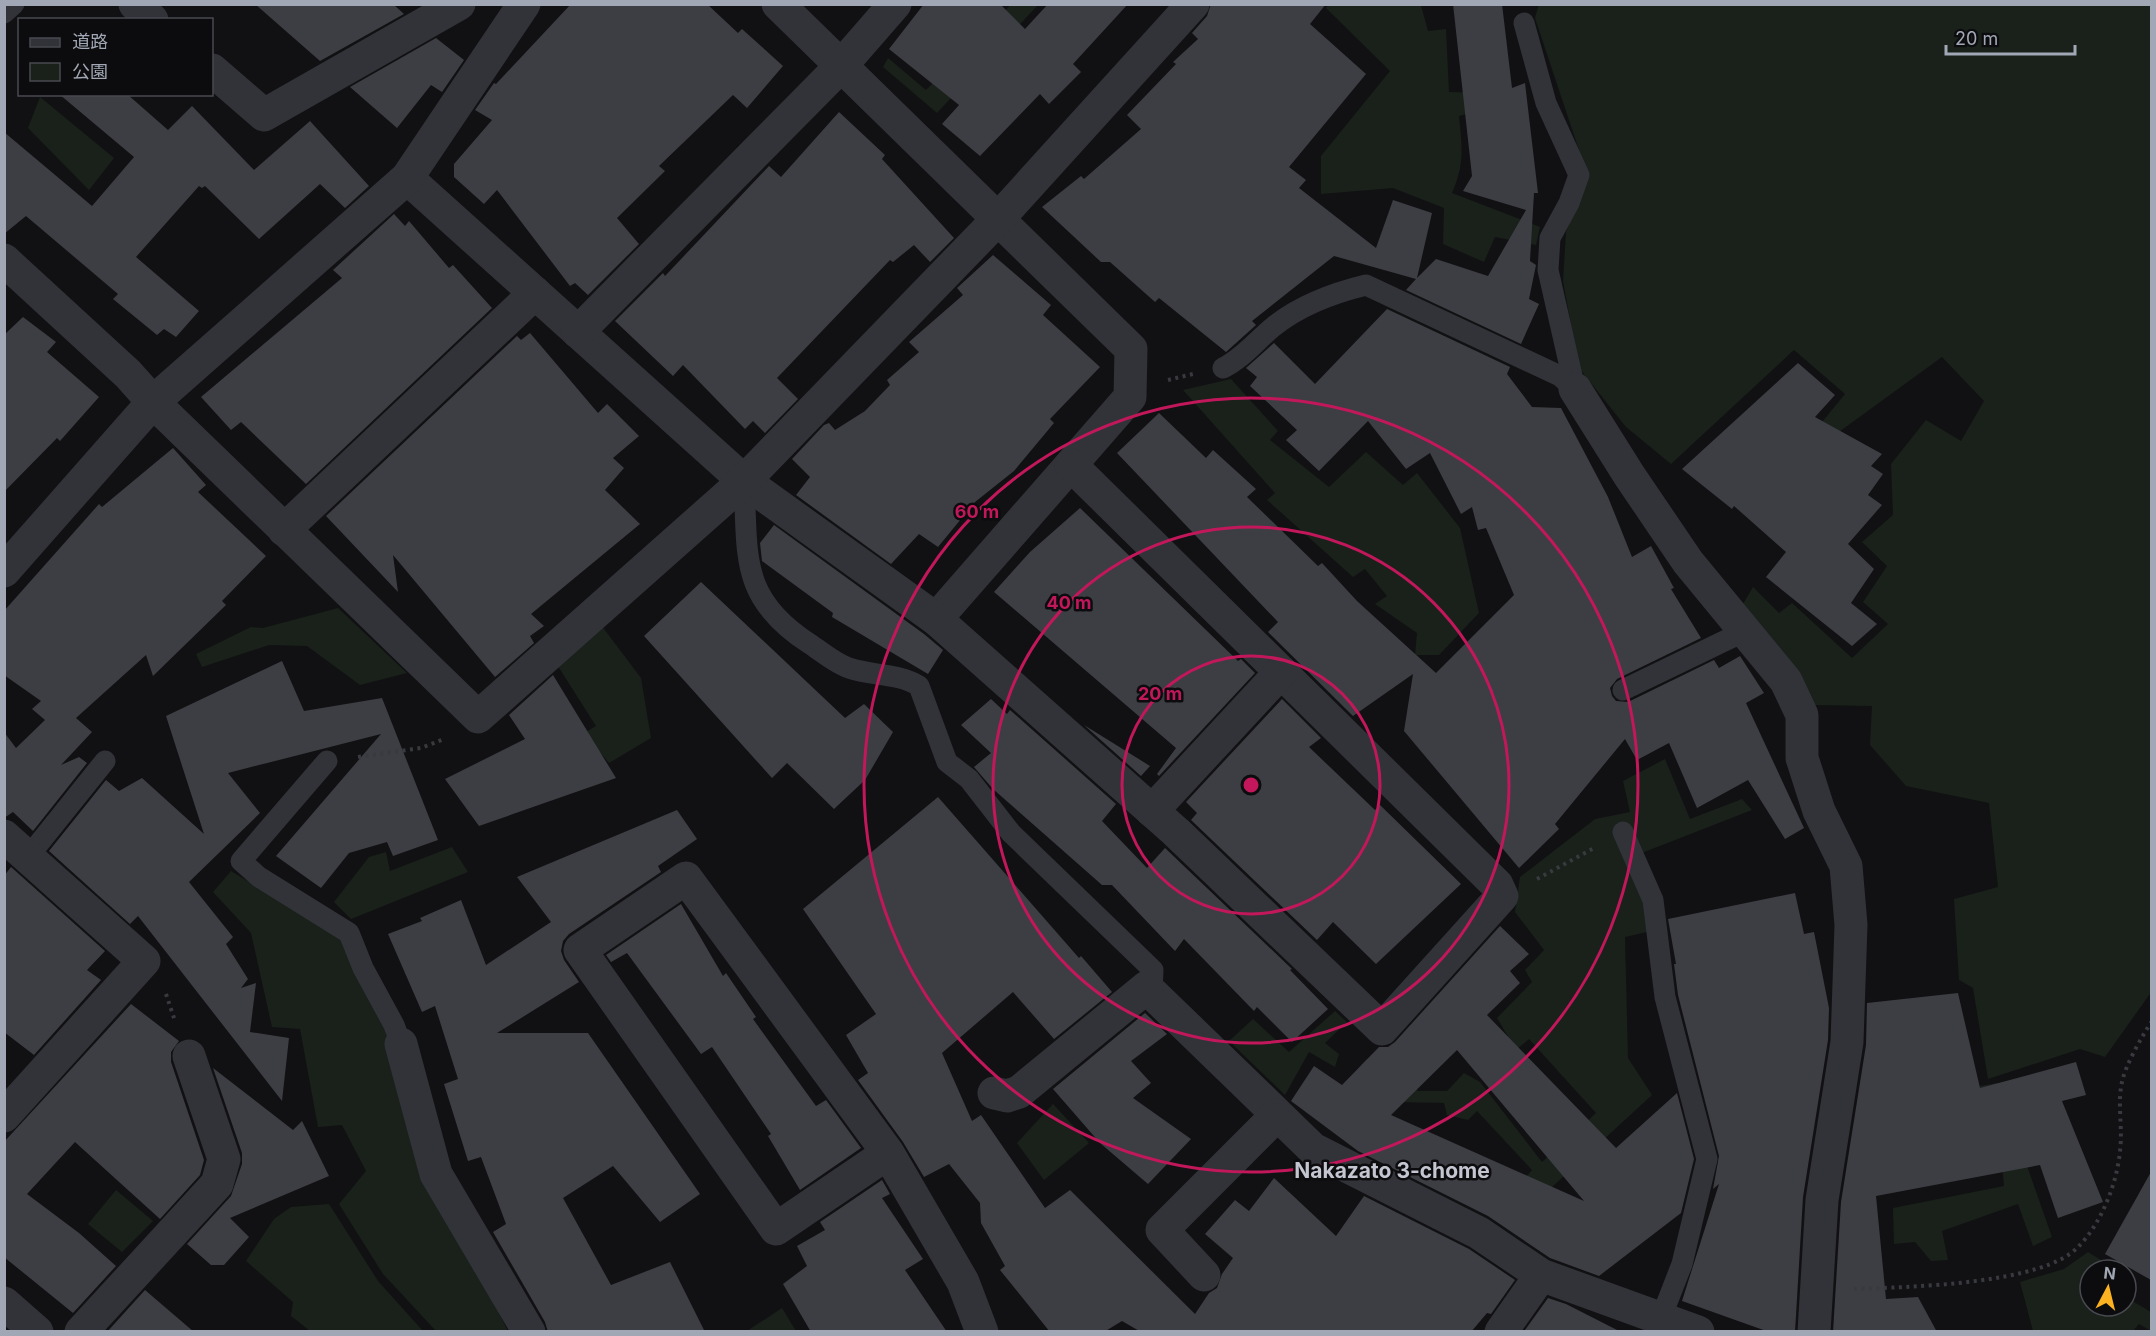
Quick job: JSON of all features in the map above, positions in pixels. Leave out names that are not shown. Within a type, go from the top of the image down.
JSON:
[{"type":"street","points":[[135,4],[150,18]]},
{"type":"street","points":[[213,71],[264,115],[459,4]]},
{"type":"street","points":[[777,4],[1131,349],[1141,384],[936,619]]},
{"type":"street","points":[[578,332],[841,66],[895,4]]},
{"type":"street","points":[[9,274],[128,374],[153,402],[478,717],[744,482],[998,219],[1193,4]]},
{"type":"street","points":[[4,571],[153,402],[407,178],[510,9]]},
{"type":"street","points":[[407,178],[744,482],[936,619],[1152,811],[1382,1029],[1503,896],[1497,885],[1071,465]]},
{"type":"street","points":[[284,530],[535,293]]},
{"type":"street","points":[[1575,389],[1629,475],[1682,552],[1743,632],[1786,681],[1802,715],[1802,759],[1819,811],[1846,866],[1851,926],[1847,1042],[1822,1200],[1814,1332]]},
{"type":"street","points":[[1152,811],[1281,672]]},
{"type":"street","points":[[4,1116],[144,961],[12,846]]},
{"type":"street","points":[[888,1153],[776,1229],[580,950],[686,878],[888,1153],[963,1282],[982,1332]]},
{"type":"street","points":[[994,1094],[1007,1096],[1018,1092],[1149,990],[1313,1149],[1479,1233],[1541,1275],[1698,1332]]},
{"type":"street","points":[[401,1044],[436,1174],[529,1332]]},
{"type":"street","points":[[81,1332],[217,1184],[224,1159],[189,1056]]},
{"type":"street","points":[[1204,1275],[1162,1230],[1277,1114]]},
{"type":"street","points":[[1500,1332],[1541,1275]]},
{"type":"street","points":[[4,1303],[37,1332]]},
{"type":"lane","points":[[4,13],[14,4]]},
{"type":"lane","points":[[1524,23],[1546,103],[1579,175],[1569,203],[1550,238],[1548,270],[1575,389]]},
{"type":"lane","points":[[1223,368],[1238,360],[1274,327],[1300,308],[1340,291],[1366,285],[1560,376],[1575,389]]},
{"type":"lane","points":[[744,482],[749,568],[767,608],[785,627],[848,668],[909,680],[919,686],[947,762],[969,779],[1011,833],[1154,970],[1149,990]]},
{"type":"lane","points":[[1623,690],[1743,632]]},
{"type":"lane","points":[[12,846],[105,761]]},
{"type":"lane","points":[[327,761],[241,861],[259,877],[349,933],[363,968],[394,1025],[401,1044]]},
{"type":"lane","points":[[1623,832],[1653,900],[1665,997],[1707,1159],[1682,1264],[1661,1318]]},
{"type":"path","points":[[1141,384],[1223,368]]},
{"type":"path","points":[[327,761],[421,748],[429,743],[472,733],[478,717]]},
{"type":"path","points":[[1533,882],[1623,832]]},
{"type":"path","points":[[144,961],[163,985],[189,1056]]},
{"type":"path","points":[[1817,1290],[1905,1287],[2009,1276],[2056,1262],[2079,1247],[2105,1210],[2120,1152],[2122,1081],[2151,1021]]},
{"type":"green space","points":[[1329,4],[1421,5],[1428,31],[1446,29],[1449,92],[1495,93],[1496,107],[1459,116],[1461,164],[1452,193],[1540,227],[1536,245],[1495,237],[1484,262],[1443,244],[1444,208],[1393,188],[1321,194],[1321,156],[1390,71],[1326,8]]},
{"type":"green space","points":[[1539,4],[2151,5],[2152,991],[2105,1057],[2080,1049],[1988,1079],[1973,988],[1959,980],[1954,899],[1998,887],[1989,803],[1906,786],[1870,745],[1872,706],[1815,705],[1740,609],[1753,587],[1779,613],[1792,603],[1852,658],[1888,624],[1863,602],[1887,566],[1862,542],[1893,515],[1891,464],[1926,420],[1961,441],[1984,401],[1942,357],[1832,437],[1817,428],[1845,394],[1794,350],[1671,464],[1626,427],[1579,368],[1563,281],[1566,232],[1587,174],[1535,18]]},
{"type":"green space","points":[[1010,5],[1038,5],[937,113],[883,67],[888,58],[926,90],[943,73],[952,78]]},
{"type":"green space","points":[[40,97],[114,158],[89,190],[28,128]]},
{"type":"green space","points":[[1231,379],[1278,431],[1270,440],[1329,487],[1366,452],[1403,485],[1417,473],[1460,528],[1479,613],[1439,655],[1415,655],[1417,633],[1375,604],[1387,596],[1365,569],[1353,577],[1267,500],[1275,493],[1183,390]]},
{"type":"green space","points":[[338,608],[407,673],[360,685],[307,646],[269,645],[202,667],[196,654],[251,627],[263,628]]},
{"type":"green space","points":[[601,625],[641,678],[651,738],[609,763],[584,733],[596,726],[556,663]]},
{"type":"green space","points":[[1665,759],[1690,819],[1742,799],[1752,810],[1629,858],[1643,888],[1647,932],[1625,937],[1628,1058],[1652,1095],[1514,1222],[1507,1198],[1532,1170],[1477,1111],[1468,1120],[1447,1115],[1444,1103],[1393,1102],[1361,1065],[1368,1058],[1395,1083],[1404,1075],[1418,1091],[1447,1091],[1464,1073],[1480,1082],[1542,1162],[1596,1113],[1529,1039],[1516,1050],[1497,1018],[1532,982],[1525,970],[1544,950],[1515,912],[1520,877],[1595,819],[1630,812],[1623,781]]},
{"type":"green space","points":[[452,847],[468,872],[351,919],[334,902],[369,857],[386,852],[390,871]]},
{"type":"green space","points":[[231,871],[343,939],[394,1047],[427,1175],[508,1331],[436,1331],[383,1274],[339,1204],[366,1171],[342,1125],[318,1127],[300,1029],[272,1027],[251,933],[213,892]]},
{"type":"green space","points":[[1335,1011],[1347,1022],[1325,1043],[1339,1054],[1335,1067],[1309,1052],[1285,1095],[1229,1041],[1253,1019],[1289,1052]]},
{"type":"green space","points":[[1998,1083],[2052,1237],[2033,1246],[2018,1204],[1942,1231],[1948,1260],[1931,1261],[1915,1242],[1894,1244],[1893,1208],[2004,1186],[2000,1142],[1967,1088]]},
{"type":"green space","points":[[1053,1104],[1089,1143],[1044,1180],[1017,1143]]},
{"type":"green space","points":[[116,1190],[153,1221],[122,1252],[88,1224]]},
{"type":"green space","points":[[329,1204],[378,1281],[423,1331],[310,1331],[291,1316],[293,1302],[246,1261],[274,1219],[291,1207]]},
{"type":"green space","points":[[2088,1252],[2098,1258],[2080,1258]]},
{"type":"green space","points":[[2078,1259],[2078,1318],[2138,1318],[2138,1304],[2151,1312],[2151,1331],[2139,1324],[2133,1331],[2033,1331],[2020,1282],[2064,1269]]},
{"type":"green space","points":[[782,1308],[796,1331],[747,1331]]},
{"type":"building","points":[[255,4],[393,4],[404,14],[320,61]]},
{"type":"building","points":[[571,4],[707,4],[738,33],[742,29],[783,66],[747,108],[733,95],[659,166],[665,171],[617,218],[639,244],[588,295],[575,283],[570,286],[497,190],[484,204],[454,177],[454,164],[492,120],[475,110],[494,83],[496,84]]},
{"type":"building","points":[[924,4],[1000,4],[1025,29],[1048,4],[1128,4],[1073,64],[1081,72],[1049,104],[1040,94],[980,156],[942,124],[959,105],[889,49]]},
{"type":"building","points":[[1211,4],[1326,4],[1310,24],[1366,74],[1289,167],[1306,180],[1299,188],[1376,248],[1393,200],[1432,213],[1417,278],[1436,259],[1488,276],[1526,210],[1463,191],[1472,176],[1453,4],[1502,4],[1512,88],[1525,83],[1538,193],[1534,193],[1530,261],[1536,265],[1529,299],[1539,304],[1521,344],[1406,290],[1416,279],[1334,256],[1252,321],[1256,325],[1226,352],[1159,298],[1155,302],[1110,262],[1101,262],[1042,207],[1081,176],[1084,179],[1141,129],[1127,115],[1176,64],[1173,62],[1198,39],[1192,33],[1207,16]]},
{"type":"building","points":[[436,38],[464,60],[442,92],[431,85],[397,128],[350,87]]},
{"type":"building","points":[[61,96],[129,96],[168,130],[192,106],[254,170],[310,121],[369,186],[345,208],[320,184],[259,239],[205,186],[202,188],[199,186],[136,257],[199,311],[176,337],[164,329],[157,335],[113,299],[118,294],[26,216],[4,234],[4,132],[92,206],[134,157]]},
{"type":"building","points":[[839,112],[885,155],[882,159],[954,238],[930,262],[914,245],[893,262],[890,260],[777,378],[798,399],[765,433],[753,421],[745,429],[683,365],[673,376],[615,321],[663,273],[665,276],[769,166],[781,177]]},
{"type":"building","points":[[394,214],[405,226],[409,221],[449,268],[453,265],[492,308],[306,484],[241,422],[231,430],[201,397],[342,278],[333,270]]},
{"type":"building","points":[[993,255],[1051,305],[1043,315],[1100,367],[1050,419],[1054,423],[1014,471],[975,502],[938,547],[919,534],[891,564],[796,495],[810,477],[792,459],[824,425],[829,423],[835,430],[865,411],[890,385],[887,380],[919,352],[909,342],[963,295],[957,288]]},
{"type":"building","points":[[1387,309],[1510,367],[1507,374],[1532,407],[1561,408],[1608,497],[1632,557],[1651,546],[1674,588],[1671,589],[1701,638],[1617,679],[1610,688],[1612,696],[1616,701],[1628,702],[1714,660],[1719,668],[1740,656],[1764,693],[1746,703],[1804,828],[1785,839],[1748,780],[1697,808],[1669,743],[1637,760],[1625,739],[1555,824],[1559,829],[1519,868],[1404,731],[1413,674],[1353,716],[1268,632],[1278,622],[1117,453],[1159,413],[1206,458],[1213,450],[1256,489],[1247,497],[1318,566],[1322,563],[1357,601],[1436,673],[1514,595],[1486,528],[1478,530],[1472,507],[1461,514],[1430,453],[1406,469],[1368,421],[1319,471],[1286,440],[1297,430],[1250,386],[1257,377],[1246,368],[1274,343],[1315,384]]},
{"type":"building","points":[[23,317],[56,342],[47,352],[99,397],[60,441],[57,438],[4,492],[4,335]]},
{"type":"building","points":[[530,333],[598,413],[607,404],[639,436],[613,458],[624,468],[605,490],[640,524],[531,614],[544,626],[530,636],[534,643],[495,677],[393,555],[398,592],[326,516],[517,336],[521,340]]},
{"type":"building","points":[[1798,363],[1835,395],[1815,417],[1882,454],[1871,466],[1883,474],[1868,495],[1882,505],[1848,544],[1874,569],[1851,603],[1877,624],[1852,646],[1766,577],[1786,552],[1734,506],[1732,509],[1682,469]]},
{"type":"building","points":[[173,448],[206,485],[198,492],[266,556],[222,601],[226,605],[153,676],[146,655],[76,718],[92,732],[61,765],[79,757],[87,763],[33,831],[13,812],[4,818],[4,732],[16,748],[45,720],[32,709],[41,701],[4,675],[4,611],[99,504],[102,507]]},
{"type":"building","points":[[1080,508],[1238,661],[1241,659],[1255,673],[1159,776],[1157,774],[1176,748],[994,592],[1030,552]]},
{"type":"building","points":[[774,525],[943,650],[928,674],[832,617],[833,613],[762,561],[760,543]]},
{"type":"building","points":[[701,582],[845,718],[864,704],[893,732],[865,780],[834,809],[787,763],[772,778],[644,636]]},
{"type":"building","points":[[282,661],[304,711],[382,698],[438,840],[393,856],[387,842],[349,853],[321,888],[276,856],[381,734],[228,773],[260,813],[189,882],[233,937],[226,944],[248,979],[241,988],[256,983],[250,1032],[289,1038],[282,1101],[138,916],[130,924],[49,851],[106,780],[119,791],[142,778],[204,834],[166,716]]},
{"type":"building","points":[[553,675],[616,778],[479,826],[445,779],[525,739],[509,715]]},
{"type":"building","points":[[991,699],[1007,714],[1010,710],[1116,804],[1102,821],[1147,868],[1165,848],[1292,969],[1290,970],[1328,1009],[1292,1042],[1257,1007],[1254,1011],[1184,939],[1175,951],[1112,885],[1102,885],[993,789],[974,767],[991,753],[961,725]]},
{"type":"building","points":[[1282,699],[1321,738],[1309,747],[1375,810],[1380,805],[1461,884],[1376,964],[1333,922],[1317,940],[1191,820],[1197,813],[1186,802]]},
{"type":"building","points":[[1084,725],[1150,766],[1141,776]]},
{"type":"building","points":[[938,797],[1079,958],[1081,956],[1112,992],[1054,1039],[1013,992],[942,1053],[972,1121],[981,1115],[1045,1208],[1070,1190],[1195,1314],[1209,1293],[1217,1288],[1222,1274],[1233,1258],[1205,1234],[1235,1200],[1249,1211],[1274,1178],[1336,1236],[1364,1196],[1469,1249],[1515,1280],[1491,1314],[1487,1313],[1471,1332],[1141,1332],[1122,1321],[1104,1332],[1050,1332],[1000,1270],[1005,1266],[981,1223],[980,1203],[949,1164],[924,1177],[903,1142],[858,1080],[868,1073],[846,1035],[876,1014],[803,909]]},
{"type":"building","points":[[677,810],[697,839],[658,866],[661,872],[569,934],[563,941],[561,951],[564,960],[579,982],[497,1033],[588,1033],[700,1194],[660,1222],[613,1166],[563,1198],[611,1285],[670,1262],[705,1332],[548,1332],[545,1322],[493,1232],[506,1224],[481,1157],[468,1161],[444,1084],[458,1079],[435,1006],[422,1012],[388,934],[422,921],[420,918],[461,900],[486,965],[551,922],[517,877]]},
{"type":"building","points":[[11,867],[105,951],[87,970],[101,980],[34,1055],[4,1032],[4,876]]},
{"type":"building","points":[[1795,893],[1804,934],[1814,932],[1829,1008],[1828,1040],[1803,1197],[1795,1332],[1769,1332],[1682,1301],[1719,1184],[1713,1189],[1719,1156],[1678,995],[1674,964],[1676,964],[1668,919]]},
{"type":"building","points":[[681,904],[723,976],[726,973],[756,1017],[753,1019],[816,1106],[826,1100],[861,1148],[800,1190],[768,1136],[771,1134],[712,1047],[701,1054],[627,953],[611,962],[606,955]]},
{"type":"building","points":[[1500,926],[1529,954],[1510,971],[1520,983],[1487,1015],[1616,1148],[1677,1093],[1694,1159],[1681,1213],[1599,1276],[1550,1258],[1488,1216],[1358,1151],[1291,1101],[1314,1066],[1342,1085],[1379,1047],[1388,1047]],"holes":[[[1457,1050],[1584,1201],[1391,1115]]]},
{"type":"building","points":[[1958,993],[1980,1088],[2076,1062],[2086,1095],[2062,1101],[2103,1202],[2058,1218],[2040,1165],[1876,1196],[1886,1299],[1918,1297],[1937,1332],[1833,1332],[1841,1202],[1866,1045],[1867,1003]]},
{"type":"building","points":[[131,1004],[179,1041],[171,1052],[171,1062],[204,1160],[200,1175],[160,1219],[75,1142],[27,1194],[79,1233],[116,1266],[73,1313],[4,1257],[4,1142]]},
{"type":"building","points":[[1145,1013],[1167,1034],[1131,1061],[1151,1083],[1133,1098],[1191,1139],[1148,1184],[1100,1143],[1053,1089]]},
{"type":"building","points":[[213,1068],[293,1130],[302,1121],[329,1176],[230,1218],[249,1237],[224,1265],[211,1265],[187,1244],[231,1196],[242,1164],[242,1153]]},
{"type":"building","points":[[2151,1172],[2151,1280],[2138,1273],[2138,1258],[2112,1258],[2105,1254]]},
{"type":"building","points":[[882,1180],[890,1194],[882,1198],[923,1259],[905,1270],[947,1332],[811,1332],[783,1284],[807,1266],[797,1246],[825,1230],[820,1222]]},
{"type":"building","points":[[145,1290],[194,1332],[107,1332]]},
{"type":"building","points":[[1548,1298],[1566,1304],[1621,1332],[1525,1330]]},
{"type":"district","name":"Nakazato 3-chome","points":[[1392,1170]]}]
